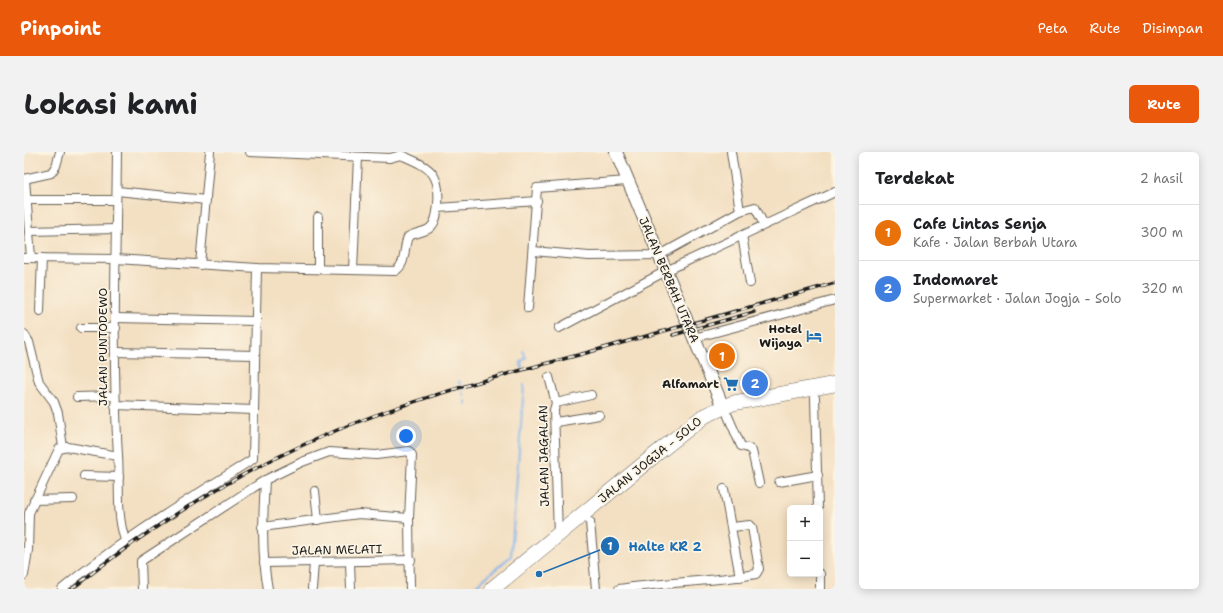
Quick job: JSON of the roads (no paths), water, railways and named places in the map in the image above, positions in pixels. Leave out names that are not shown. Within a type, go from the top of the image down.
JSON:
[{"type":"highway","name":"JALAN JOGJA - SOLO","points":[[508,589],[725,412],[744,401],[835,384]]},
{"type":"highway","name":"JALAN JOGJA - SOLO","points":[[492,589],[686,429],[704,416],[835,395]]},
{"type":"main road","name":"JALAN BERBAH UTARA","points":[[616,152],[725,412]]},
{"type":"street","points":[[60,152],[56,166],[51,172],[24,179],[29,230],[28,258],[116,259],[257,268],[397,270],[403,262],[408,237],[430,228],[436,220],[438,208],[438,185],[433,172],[422,164],[401,153],[390,158],[250,152]]},
{"type":"street","name":"JALAN PUNTODEWO","points":[[117,152],[115,405],[119,477],[119,516],[125,540]]},
{"type":"street","points":[[200,265],[210,152]]},
{"type":"street","points":[[731,152],[740,211]]},
{"type":"street","points":[[353,270],[358,157]]},
{"type":"street","points":[[528,308],[537,201],[536,189],[539,186],[627,181]]},
{"type":"street","points":[[117,191],[206,200]]},
{"type":"street","points":[[559,328],[666,271],[835,192]]},
{"type":"street","points":[[25,200],[116,200]]},
{"type":"street","points":[[438,208],[537,201]]},
{"type":"street","points":[[533,251],[589,256],[660,255],[740,211],[755,207],[764,225]]},
{"type":"street","points":[[318,217],[318,269]]},
{"type":"street","points":[[29,230],[116,229]]},
{"type":"street","points":[[742,235],[750,283]]},
{"type":"street","points":[[40,311],[42,258]]},
{"type":"street","points":[[62,589],[125,540],[253,459],[257,268]]},
{"type":"street","points":[[694,338],[835,300]]},
{"type":"street","points":[[116,318],[256,321]]},
{"type":"street","points":[[81,328],[116,328]]},
{"type":"street","points":[[24,334],[29,342],[39,382],[54,402],[58,413],[63,447]]},
{"type":"street","points":[[115,352],[255,355]]},
{"type":"street","name":"JALAN JAGALAN","points":[[549,377],[556,403],[554,410],[556,422],[558,535]]},
{"type":"street","points":[[556,403],[591,395]]},
{"type":"street","points":[[77,397],[115,396]]},
{"type":"street","points":[[815,398],[818,505]]},
{"type":"street","points":[[115,405],[254,410]]},
{"type":"street","points":[[725,412],[741,446],[752,451],[759,483]]},
{"type":"street","points":[[556,422],[599,415]]},
{"type":"street","points":[[24,575],[28,550],[29,513],[59,449],[63,447],[118,456]]},
{"type":"street","points":[[142,589],[141,561],[265,480],[302,462],[329,452],[376,455],[409,451],[412,455],[409,518],[411,560],[410,589]]},
{"type":"street","points":[[779,482],[818,475]]},
{"type":"street","points":[[84,476],[119,477]]},
{"type":"street","points":[[265,480],[262,527],[264,564],[268,589]]},
{"type":"street","points":[[724,489],[740,577]]},
{"type":"street","points":[[315,491],[318,520]]},
{"type":"street","points":[[34,500],[73,500]]},
{"type":"street","points":[[262,527],[359,514],[409,518]]},
{"type":"street","points":[[590,522],[596,589]]},
{"type":"street","points":[[619,589],[653,584],[740,577],[756,574],[759,570],[752,527],[750,525],[732,527]]},
{"type":"street","name":"JALAN MELATI","points":[[264,564],[350,563],[411,560]]},
{"type":"street","points":[[312,589],[314,563]]},
{"type":"street","points":[[350,563],[352,589]]},
{"type":"street","points":[[820,577],[820,589]]},
{"type":"waterway","points":[[522,368],[521,362],[526,358],[523,351]]},
{"type":"waterway","points":[[459,381],[460,385]]},
{"type":"waterway","points":[[472,589],[511,556],[524,385]]},
{"type":"railway","points":[[72,589],[136,541],[204,497],[238,477],[274,459],[347,426],[406,404],[466,386],[835,283]]},
{"type":"railway","points":[[673,335],[754,312]]},
{"type":"place","name":"Hotel Wijaya","points":[[814,336]]},
{"type":"place","name":"Cafe Lintas Senja","points":[[722,356]]},
{"type":"place","name":"Indomaret","points":[[755,383]]},
{"type":"place","name":"Alfamart","points":[[731,384]]},
{"type":"place","name":"Halte KR 2","points":[[539,574]]}]
